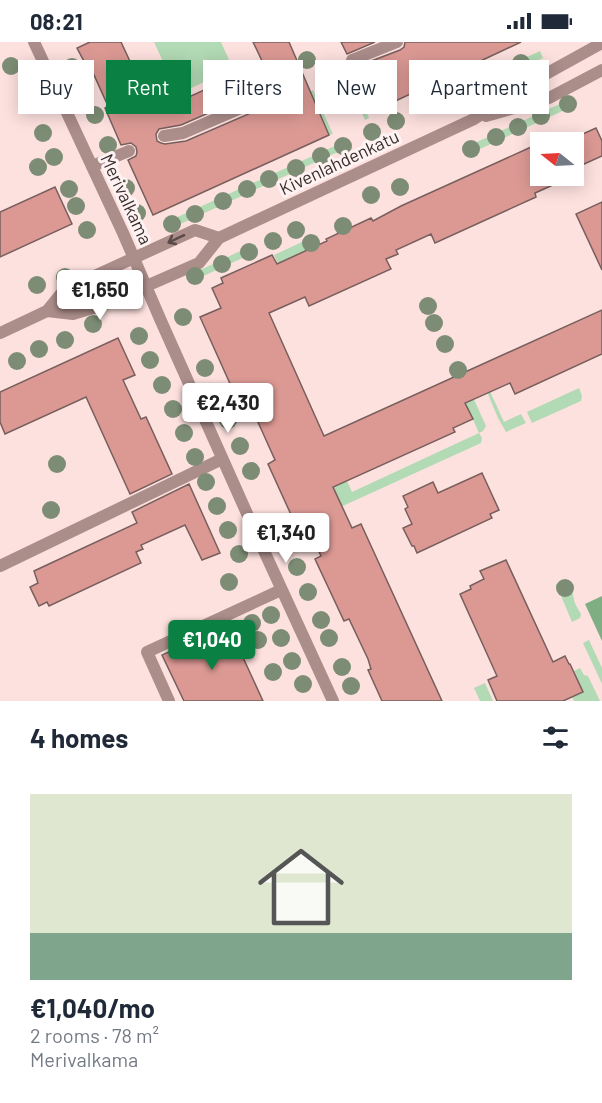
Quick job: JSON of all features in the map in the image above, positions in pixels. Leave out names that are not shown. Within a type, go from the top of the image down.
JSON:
[{"type":"street","name":"Merivalkama","points":[[34,42],[134,258],[222,459],[333,701]]},
{"type":"street","points":[[352,60],[397,42]]},
{"type":"street","name":"Kivenlahdenkatu","points":[[47,311],[73,314],[103,305],[200,263],[219,238],[474,119],[544,75],[599,47]]},
{"type":"street","name":"Kivenlahdenkatu","points":[[474,119],[549,98],[602,70]]},
{"type":"street","points":[[164,136],[183,133],[227,114]]},
{"type":"street","points":[[92,166],[129,151]]},
{"type":"street","name":"Kivenlahdenkatu","points":[[0,333],[47,311],[64,290],[195,230],[219,238]]},
{"type":"street","points":[[0,566],[222,459]]},
{"type":"street","points":[[169,701],[147,652],[281,590]]},
{"type":"shaded area","points":[[154,42],[221,42],[229,60],[203,60],[203,83],[191,88],[191,60],[162,60]]},
{"type":"shaded area","points":[[540,51],[543,58],[538,60],[520,60]]},
{"type":"shaded area","points":[[313,90],[315,103],[310,92]]},
{"type":"shaded area","points":[[564,102],[567,109],[469,154],[466,147],[538,114],[549,114],[549,109]]},
{"type":"shaded area","points":[[320,114],[324,114],[333,134],[329,135]]},
{"type":"shaded area","points":[[362,114],[367,114],[369,118],[365,120]]},
{"type":"shaded area","points":[[337,145],[340,151],[176,226],[173,219]]},
{"type":"shaded area","points":[[317,235],[321,245],[278,264],[274,255]]},
{"type":"shaded area","points":[[255,244],[258,251],[199,278],[196,272]]},
{"type":"shaded area","points":[[482,374],[504,422],[521,414],[526,423],[506,432],[480,375]]},
{"type":"shaded area","points":[[463,375],[486,426],[479,433],[456,382]]},
{"type":"shaded area","points":[[579,388],[581,401],[532,423],[527,412]]},
{"type":"shaded area","points":[[479,433],[482,438],[481,443],[301,525],[296,525],[293,520],[338,499],[333,485],[337,459],[352,492]]},
{"type":"shaded area","points":[[567,581],[572,588],[581,614],[580,618],[572,622],[556,584]]},
{"type":"shaded area","points":[[602,596],[602,641],[585,604]]},
{"type":"shaded area","points":[[589,640],[602,668],[602,684],[583,643]]},
{"type":"shaded area","points":[[580,668],[584,675],[588,676],[600,701],[574,701],[572,697],[583,692],[574,671]]},
{"type":"shaded area","points":[[485,683],[493,701],[480,701],[474,688]]},
{"type":"building","points":[[90,42],[121,42],[129,60],[106,60],[106,102],[94,75],[94,60],[83,60],[77,48]]},
{"type":"building","points":[[253,42],[289,42],[297,60],[262,60]]},
{"type":"building","points":[[341,42],[375,42],[347,54]]},
{"type":"building","points":[[405,42],[521,42],[483,60],[409,60],[409,95],[397,100],[397,60],[374,60],[404,47]]},
{"type":"building","points":[[303,75],[315,102],[315,114],[320,114],[329,135],[153,215],[128,160],[136,156],[136,147],[131,143],[121,145],[108,114],[191,114],[191,96],[203,91],[203,114],[206,114],[181,125],[159,129],[156,134],[157,141],[165,144],[186,141],[249,114],[303,114]]},
{"type":"building","points":[[596,128],[602,141],[602,156],[584,164],[584,133]]},
{"type":"building","points":[[530,148],[530,186],[551,186],[535,193],[536,197],[435,243],[431,234],[396,250],[398,254],[386,259],[391,269],[309,306],[305,297],[269,313],[324,436],[602,310],[602,354],[515,394],[510,383],[465,403],[473,419],[453,428],[455,432],[333,487],[352,528],[361,524],[442,701],[382,701],[368,670],[371,669],[368,659],[349,619],[344,621],[315,559],[321,556],[302,515],[293,519],[268,464],[275,460],[253,411],[250,413],[238,386],[232,388],[200,317],[221,308],[212,288],[223,283],[221,278],[272,255],[277,264],[327,241],[326,239],[371,218],[373,221]]},
{"type":"building","points":[[55,187],[72,224],[0,257],[0,212]]},
{"type":"building","points":[[602,202],[602,270],[576,214]]},
{"type":"building","points":[[118,338],[135,375],[123,380],[141,419],[146,417],[172,474],[130,494],[86,397],[5,434],[0,422],[0,392]]},
{"type":"building","points":[[482,473],[499,510],[490,514],[492,518],[417,553],[403,528],[412,524],[405,509],[408,507],[403,496],[433,482],[438,493]]},
{"type":"building","points":[[189,484],[220,553],[202,560],[185,525],[141,545],[143,549],[136,552],[141,563],[49,606],[47,602],[39,606],[30,587],[38,583],[34,571],[137,523],[132,512]]},
{"type":"building","points":[[506,560],[553,662],[565,656],[583,692],[563,701],[497,701],[488,680],[497,676],[460,594],[484,579],[480,571]]},
{"type":"building","points":[[216,630],[223,645],[235,640],[263,701],[184,701],[162,655]]}]
